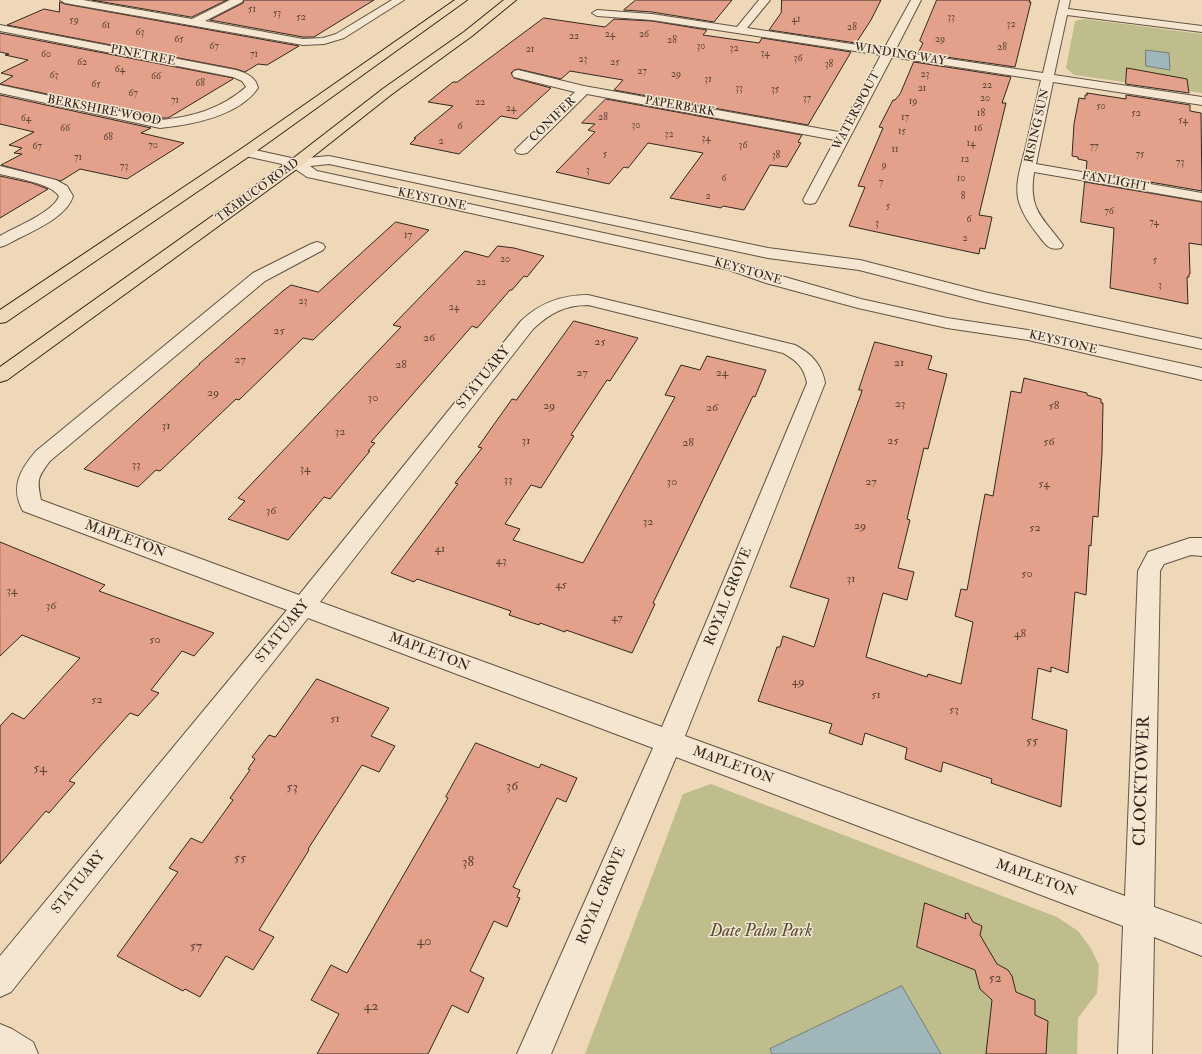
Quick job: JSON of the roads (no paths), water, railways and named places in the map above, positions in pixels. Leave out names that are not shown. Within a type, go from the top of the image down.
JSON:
[{"type":"main road","points":[[0,318],[246,152],[462,0]]},
{"type":"main road","name":"TRABUCO ROAD","points":[[0,376],[296,163],[388,91],[468,34],[511,0]]},
{"type":"street","points":[[72,0],[297,41],[324,41],[340,36],[399,0]]},
{"type":"street","points":[[193,23],[238,0]]},
{"type":"street","points":[[739,30],[765,0]]},
{"type":"street","name":"WATERSPOUT","points":[[810,200],[916,0]]},
{"type":"street","points":[[1064,5],[1202,29]]},
{"type":"street","name":"RISING SUN","points":[[1054,245],[1039,226],[1028,207],[1025,190],[1028,167],[1064,5]]},
{"type":"street","name":"WINDING WAY","points":[[597,13],[652,17],[1202,101]]},
{"type":"street","name":"PINETREE","points":[[0,28],[236,74],[247,78],[251,83],[252,88],[229,104]]},
{"type":"street","name":"PAPERBARK","points":[[518,74],[584,90],[843,137]]},
{"type":"street","name":"BERKSHIRE WOOD","points":[[0,89],[160,124],[180,123],[199,118],[229,104]]},
{"type":"street","name":"CONIFER","points":[[522,150],[584,90]]},
{"type":"street","name":"KEYSTONE","points":[[246,152],[296,163],[329,160],[768,253],[860,265],[983,297],[1202,344]]},
{"type":"street","name":"KEYSTONE","points":[[296,163],[312,174],[733,266],[772,279],[858,303],[947,323],[1028,335],[1202,374]]},
{"type":"street","name":"FANLIGHT","points":[[1028,167],[1202,197]]},
{"type":"street","points":[[0,170],[51,183],[62,189],[66,196],[64,203],[53,213],[0,242]]},
{"type":"street","name":"MAPLETON","points":[[317,247],[259,277],[43,456],[32,470],[27,483],[31,505],[668,743],[1202,940]]},
{"type":"street","name":"STATUARY","points":[[0,981],[304,606],[527,325],[538,314],[550,307],[576,300]]},
{"type":"street","name":"ROYAL GROVE","points":[[534,1054],[668,743],[816,384],[815,373],[810,364],[800,354],[778,345],[610,304],[576,300]]},
{"type":"street","name":"CLOCKTOWER","points":[[1135,1054],[1149,571],[1156,558],[1190,546],[1202,547]]},
{"type":"street","points":[[0,1041],[21,1054]]},
{"type":"water","points":[[1146,50],[1169,53],[1170,70],[1146,66]]},
{"type":"water","points":[[902,986],[941,1054],[772,1054],[770,1049]]},
{"type":"park label","name":"Date Palm Park","points":[[761,932]]}]
